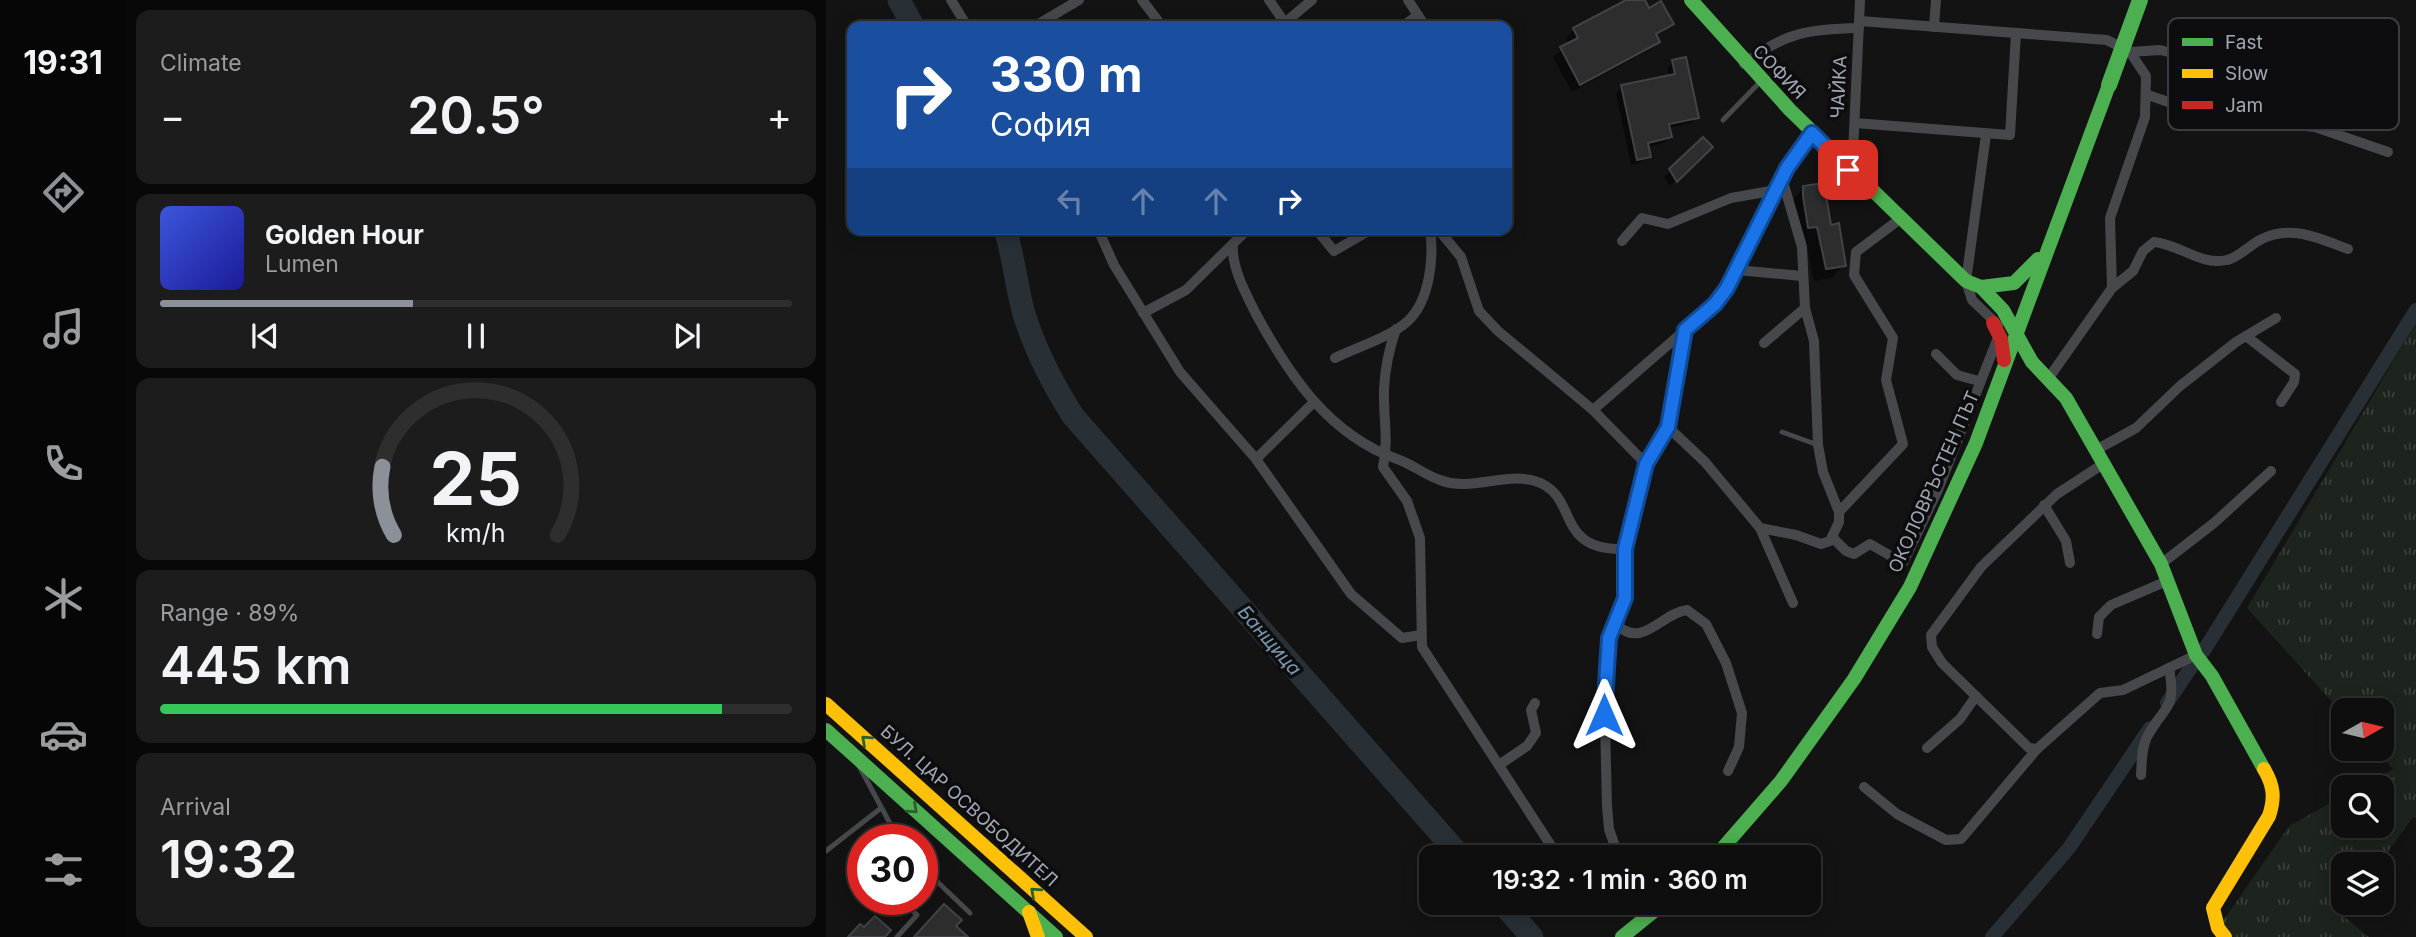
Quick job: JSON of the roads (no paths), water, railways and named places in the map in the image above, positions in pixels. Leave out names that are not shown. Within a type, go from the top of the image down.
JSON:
[{"type":"main road","name":"СОФИЯ","points":[[1691,0],[1744,64],[1852,175],[2003,310],[2003,330],[2066,398],[2161,564],[2196,655],[2212,676],[2272,783],[2274,800],[2269,816],[2213,908],[2218,928],[2225,937]]},
{"type":"main road","points":[[2003,330],[2046,249],[2140,0]]},
{"type":"main road","points":[[1973,284],[2001,289],[2011,286],[2021,279],[2046,249]]},
{"type":"main road","name":"ОКОЛОВРЪСТЕН ПЪТ","points":[[1725,845],[1781,781],[1854,680],[1910,587],[1976,443],[2005,365],[2003,330]]},
{"type":"main road","name":"БУЛ. ЦАР ОСВОБОДИТЕЛ","points":[[826,704],[1086,937]]},
{"type":"main road","points":[[826,730],[1056,937]]},
{"type":"main road","points":[[1028,912],[1038,937]]},
{"type":"main road","points":[[1622,937],[1650,915]]},
{"type":"main road","points":[[1630,937],[1653,915]]},
{"type":"street","points":[[951,0],[964,21]]},
{"type":"street","points":[[1043,21],[1079,0]]},
{"type":"street","points":[[1142,0],[1158,21]]},
{"type":"street","points":[[1269,0],[1282,21]]},
{"type":"street","points":[[1288,21],[1312,0]]},
{"type":"street","points":[[1408,0],[1422,21]]},
{"type":"street","name":"ЧАЙКА","points":[[1852,175],[1860,0]]},
{"type":"street","points":[[1934,27],[1937,0]]},
{"type":"street","points":[[1410,21],[1418,15]]},
{"type":"street","points":[[1744,64],[1767,46],[1814,29],[1859,25],[1934,27],[2107,40],[2130,52],[2146,76],[2148,95],[2142,130],[2110,218],[2112,288]]},
{"type":"street","points":[[1855,123],[2010,135],[2016,33]]},
{"type":"street","points":[[2130,52],[2168,52]]},
{"type":"street","points":[[2148,95],[2168,102]]},
{"type":"street","points":[[2324,130],[2388,152]]},
{"type":"street","points":[[1593,410],[1715,304],[1736,270],[1782,178],[1812,133]]},
{"type":"street","points":[[1832,537],[1846,551],[1854,554],[1870,544],[1903,563],[1938,490],[1979,381],[2003,330],[1972,300],[1986,135]]},
{"type":"street","points":[[1760,528],[1821,544],[1832,537],[1839,522],[1839,512],[1823,472],[1818,445],[1814,341],[1805,309],[1802,247],[1782,178]]},
{"type":"street","points":[[1622,241],[1642,218],[1668,224],[1731,198],[1776,190]]},
{"type":"street","points":[[1839,512],[1903,444],[1886,380],[1893,338],[1854,275],[1856,253],[1900,219]]},
{"type":"street","points":[[2048,379],[2112,288],[2133,271],[2143,251],[2154,242],[2168,243],[2201,258],[2228,260],[2261,240],[2283,231],[2312,236],[2348,249]]},
{"type":"street","points":[[1104,235],[1114,265],[1180,372],[1256,459],[1351,594],[1402,638],[1421,635]]},
{"type":"street","points":[[1143,313],[1186,290],[1242,235]]},
{"type":"street","points":[[1321,235],[1334,251],[1362,235]]},
{"type":"street","points":[[1335,358],[1396,329],[1407,322],[1422,303],[1430,259],[1430,235]]},
{"type":"street","points":[[1443,235],[1461,257],[1479,311],[1498,331],[1593,410],[1646,464]]},
{"type":"street","points":[[1233,244],[1232,253],[1247,296],[1267,334],[1313,403],[1327,417],[1385,456],[1397,459],[1441,481],[1536,481],[1550,490],[1581,540],[1602,550],[1625,549]]},
{"type":"street","points":[[1736,270],[1802,276]]},
{"type":"street","points":[[1764,343],[1805,309]]},
{"type":"street","points":[[2037,749],[2029,748],[1942,663],[1932,648],[1931,635],[1981,567],[2044,505],[2136,428],[2180,386],[2276,317]]},
{"type":"street","points":[[1396,329],[1388,351],[1384,390],[1387,445],[1383,467],[1407,501],[1420,538],[1422,647],[1551,845]]},
{"type":"street","points":[[1615,845],[1606,806],[1604,715],[1609,638],[1625,598],[1625,549],[1646,464],[1668,427],[1685,330]]},
{"type":"street","points":[[2246,336],[2295,374],[2294,382],[2281,402]]},
{"type":"street","points":[[1936,354],[1956,375],[1979,381]]},
{"type":"street","points":[[1256,459],[1313,403]]},
{"type":"street","points":[[1668,427],[1705,462],[1760,528],[1793,603]]},
{"type":"street","points":[[2161,564],[2214,523],[2271,471]]},
{"type":"street","points":[[2044,505],[2066,541],[2070,563]]},
{"type":"street","points":[[2097,634],[2099,617],[2111,605],[2167,581]]},
{"type":"street","points":[[1618,615],[1619,626],[1634,634],[1651,630],[1675,611],[1687,610],[1706,624],[1726,663],[1742,713],[1739,747],[1728,771]]},
{"type":"street","points":[[1864,787],[1897,814],[1946,840],[1961,839],[2037,749],[2100,693],[2123,690],[2196,655]]},
{"type":"street","points":[[2141,775],[2143,747],[2173,695],[2169,668]]},
{"type":"street","points":[[1927,748],[1960,719],[1976,696]]},
{"type":"street","points":[[1499,765],[1527,746],[1536,733],[1531,710],[1535,703]]},
{"type":"lane","points":[[1723,120],[1761,81]]},
{"type":"lane","points":[[1782,432],[1818,445]]},
{"type":"lane","points":[[854,756],[890,824]]},
{"type":"lane","points":[[826,851],[881,808]]},
{"type":"lane","points":[[938,882],[970,913]]},
{"type":"lane","points":[[897,937],[917,915]]},
{"type":"waterway","points":[[899,0],[910,21]]},
{"type":"waterway","name":"Банщица","points":[[1007,235],[1029,328],[1045,367],[1073,416],[1451,845]]},
{"type":"waterway","points":[[2203,652],[2416,310]]},
{"type":"waterway","points":[[2167,703],[2194,663]]},
{"type":"waterway","points":[[1992,937],[2069,848],[2150,728]]},
{"type":"waterway","name":"Банщица","points":[[1513,915],[1532,937]]}]
